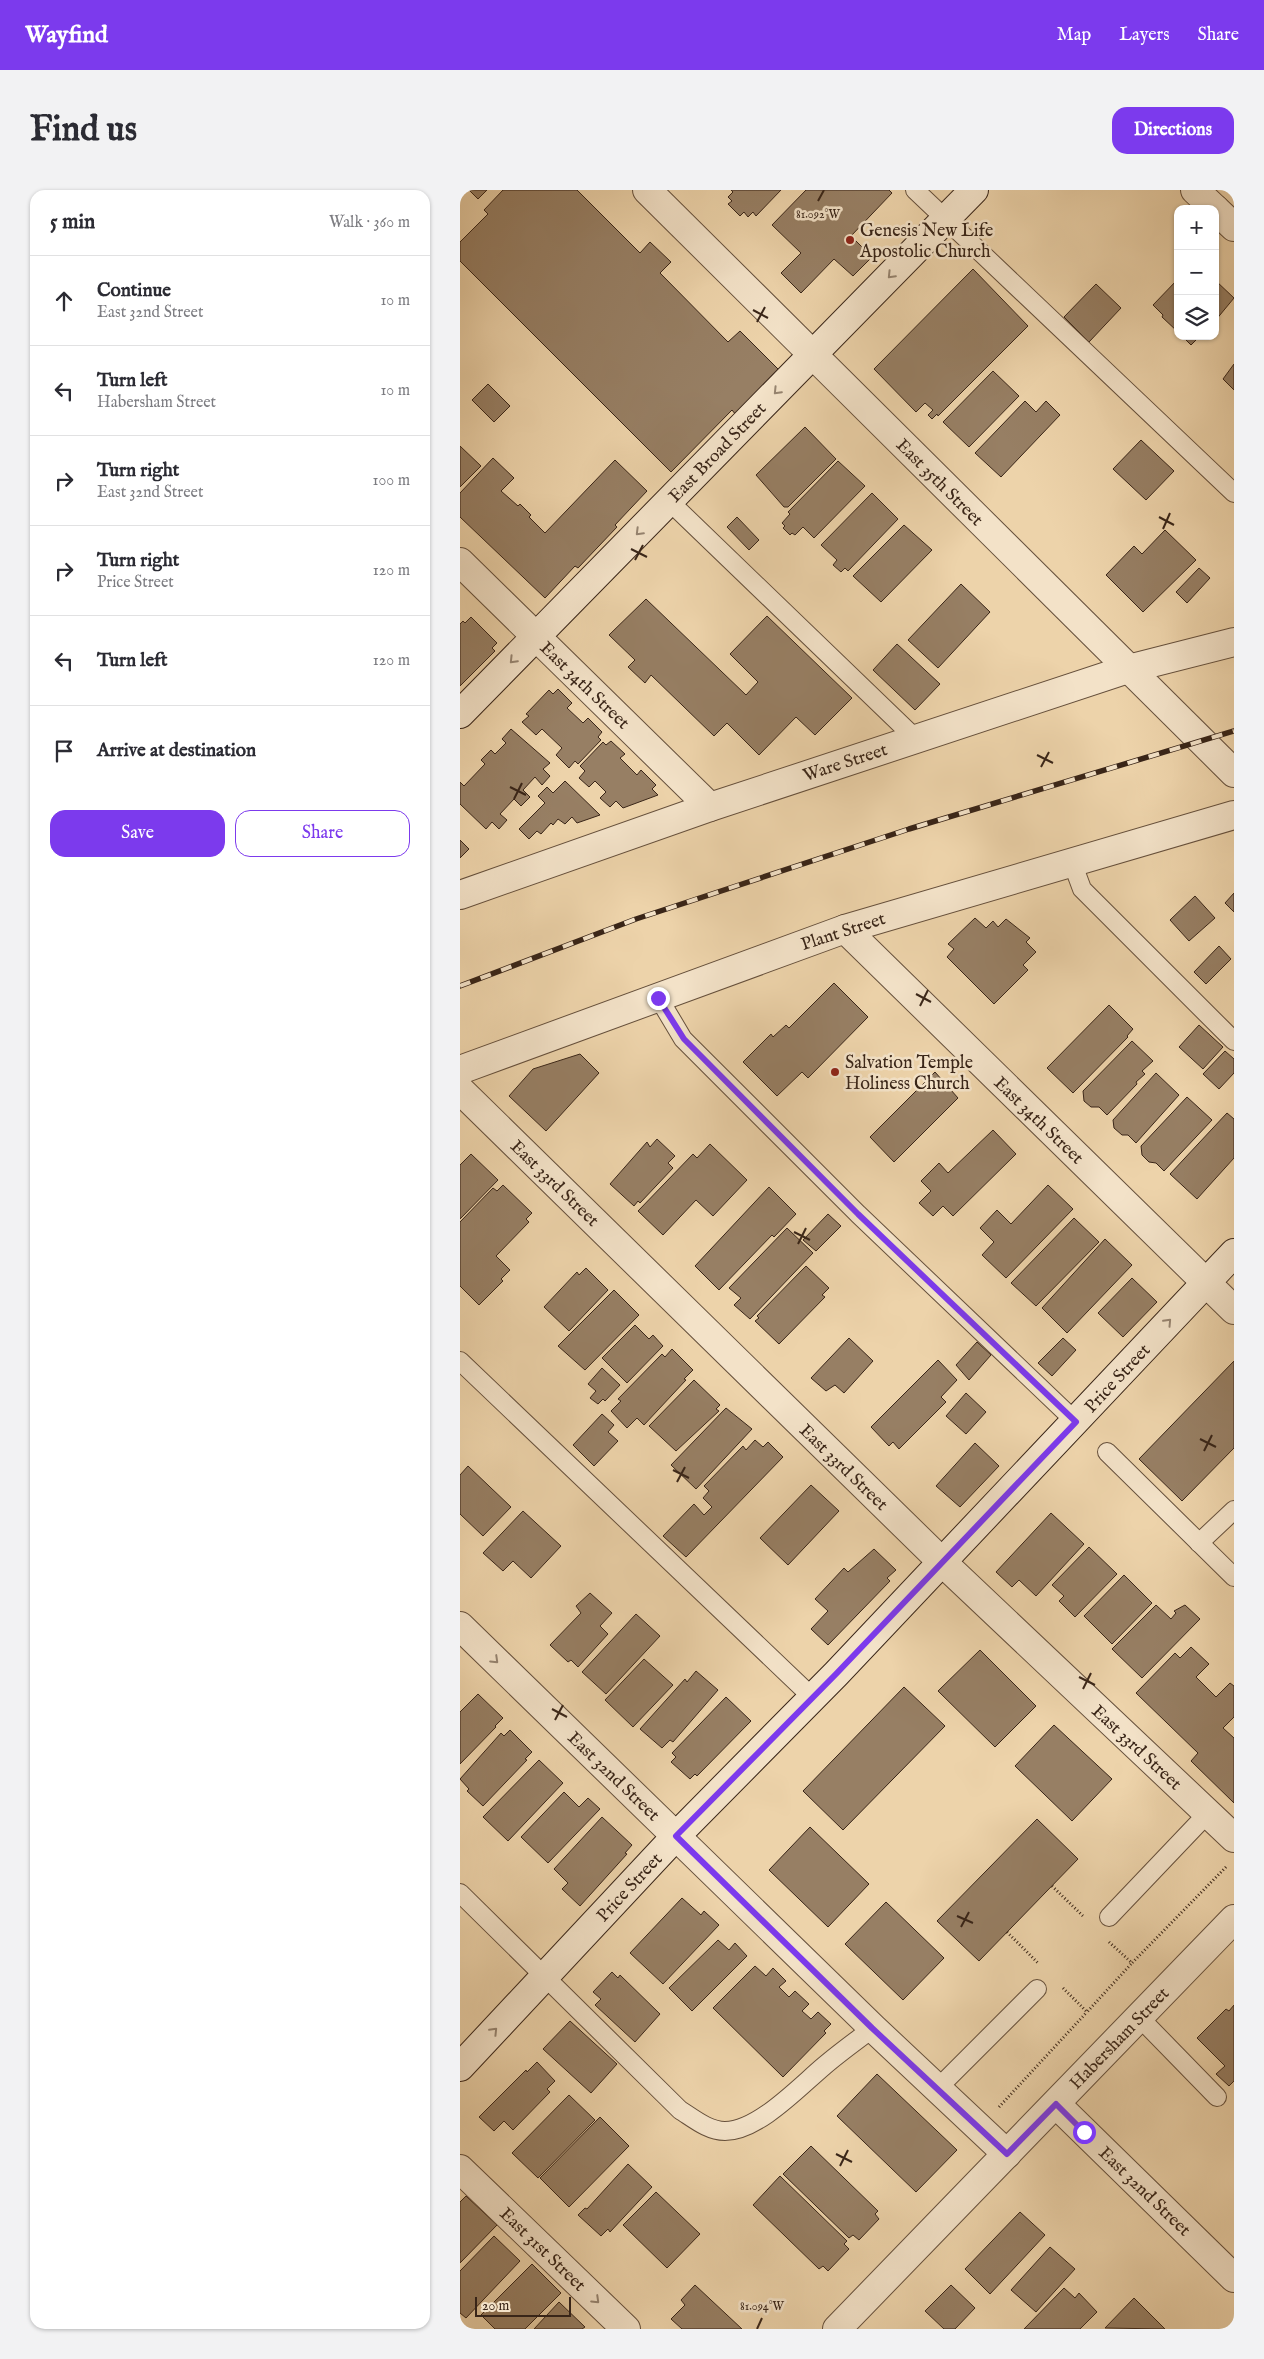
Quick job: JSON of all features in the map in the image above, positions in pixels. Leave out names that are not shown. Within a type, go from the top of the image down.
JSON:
[{"type":"street","name":"East 35th Street","points":[[647,190],[1234,773]]},
{"type":"street","name":"East Broad Street","points":[[460,714],[974,190]]},
{"type":"street","points":[[1195,190],[1211,205]]},
{"type":"street","points":[[1219,213],[1234,227]]},
{"type":"street","name":"East 34th Street","points":[[460,562],[710,806]]},
{"type":"street","name":"Ware Street","points":[[460,896],[710,806],[1128,669],[1234,642]]},
{"type":"street","name":"Plant Street","points":[[460,1070],[845,929],[1234,815]]},
{"type":"street","name":"East 34th Street","points":[[845,929],[1234,1310]]},
{"type":"street","name":"East 33rd Street","points":[[460,1090],[941,1561],[1234,1838]]},
{"type":"street","name":"Price Street","points":[[460,2067],[676,1836],[1076,1422],[1234,1253]]},
{"type":"street","name":"East 32nd Street","points":[[460,1626],[872,2028],[1007,2154]]},
{"type":"street","name":"Habersham Street","points":[[837,2329],[1234,1918]]},
{"type":"street","name":"East 32nd Street","points":[[1056,2104],[1234,2278]]},
{"type":"street","name":"East 31st Street","points":[[460,2169],[626,2329]]},
{"type":"lane","points":[[915,190],[1234,493]]},
{"type":"lane","points":[[669,501],[916,739]]},
{"type":"lane","points":[[1072,862],[1082,889],[1234,1041]]},
{"type":"lane","points":[[658,998],[684,1039],[697,1053],[858,1214],[1076,1422]]},
{"type":"lane","points":[[460,1361],[812,1697]]},
{"type":"lane","points":[[1107,1452],[1234,1577]]},
{"type":"lane","points":[[1199,1543],[1234,1510]]},
{"type":"lane","points":[[1109,1917],[1208,1813]]},
{"type":"lane","points":[[460,1893],[680,2110],[704,2126],[724,2131],[746,2127],[765,2116],[872,2028]]},
{"type":"lane","points":[[937,2089],[1036,1989]]},
{"type":"lane","points":[[1139,2017],[1217,2097]]},
{"type":"path","points":[[1008,1932],[1041,1965]]},
{"type":"path","points":[[979,2128],[1132,1963]]},
{"type":"path","points":[[1060,1985],[1087,2012]]},
{"type":"building","points":[[469,190],[487,190],[478,199]]},
{"type":"building","points":[[503,190],[577,190],[640,253],[650,242],[671,262],[660,273],[728,342],[740,331],[780,371],[736,415],[732,410],[671,472],[460,261],[460,242],[488,214],[484,210]]},
{"type":"building","points":[[731,190],[781,190],[756,216],[753,212],[748,217],[744,212],[740,216],[728,204],[732,201],[728,197],[733,192]]},
{"type":"building","points":[[806,190],[889,190],[892,193],[851,236],[872,257],[853,276],[834,259],[801,293],[781,273],[801,253],[772,225]]},
{"type":"building","points":[[973,269],[1028,326],[938,416],[937,414],[932,419],[928,415],[933,410],[925,403],[916,412],[874,369]]},
{"type":"building","points":[[1174,283],[1174,328],[1162,317],[1163,315],[1153,305]]},
{"type":"building","points":[[1096,284],[1121,308],[1089,342],[1064,317]]},
{"type":"building","points":[[1219,284],[1234,298],[1219,316]]},
{"type":"building","points":[[1186,340],[1196,340],[1191,345]]},
{"type":"building","points":[[1234,364],[1234,390],[1223,379]]},
{"type":"building","points":[[993,371],[1019,396],[969,447],[943,422]]},
{"type":"building","points":[[488,384],[510,406],[494,422],[472,400]]},
{"type":"building","points":[[1025,401],[1036,412],[1046,401],[1060,415],[1001,477],[975,453]]},
{"type":"building","points":[[805,427],[836,459],[788,507],[784,507],[756,475]]},
{"type":"building","points":[[1141,440],[1174,471],[1146,500],[1113,469]]},
{"type":"building","points":[[460,446],[481,466],[460,487]]},
{"type":"building","points":[[493,458],[514,478],[501,491],[518,506],[520,504],[531,515],[529,517],[545,533],[615,460],[647,491],[615,525],[617,527],[578,568],[575,566],[545,598],[460,517],[460,493]]},
{"type":"building","points":[[838,461],[865,486],[814,538],[803,527],[795,535],[792,533],[790,535],[783,528],[785,526],[782,523],[790,514],[788,512]]},
{"type":"building","points":[[872,493],[898,519],[848,571],[845,568],[841,572],[833,565],[837,560],[821,545]]},
{"type":"building","points":[[737,517],[759,540],[749,550],[727,527]]},
{"type":"building","points":[[904,525],[932,550],[881,602],[853,576]]},
{"type":"building","points":[[1165,530],[1196,560],[1143,612],[1106,575],[1134,546],[1142,554]]},
{"type":"building","points":[[1199,568],[1210,578],[1187,603],[1176,592]]},
{"type":"building","points":[[961,584],[990,612],[938,668],[908,640]]},
{"type":"building","points":[[646,599],[746,695],[758,682],[730,654],[767,616],[852,698],[815,735],[796,717],[759,755],[727,723],[714,736],[651,675],[645,683],[628,667],[635,660],[609,635]]},
{"type":"building","points":[[471,617],[497,643],[492,648],[495,651],[460,686],[460,624],[463,621],[465,623]]},
{"type":"building","points":[[897,644],[940,684],[915,710],[873,670]]},
{"type":"building","points":[[558,689],[572,703],[567,708],[583,723],[588,718],[602,732],[598,737],[601,740],[578,764],[575,761],[569,768],[556,755],[562,748],[542,729],[536,735],[522,722],[529,716],[526,714],[549,690],[553,694]]},
{"type":"building","points":[[511,729],[550,763],[543,769],[550,776],[542,785],[535,777],[523,790],[530,797],[521,806],[514,799],[500,814],[507,820],[499,829],[492,822],[486,829],[460,804],[460,782],[464,786],[485,764],[481,760],[491,750],[495,754],[506,743],[502,739]]},
{"type":"building","points":[[611,741],[625,754],[620,758],[637,775],[641,770],[656,785],[652,789],[658,795],[623,808],[616,801],[610,807],[600,798],[606,792],[595,781],[589,787],[579,778],[585,771],[580,766],[603,742],[606,745]]},
{"type":"building","points":[[565,781],[600,815],[577,823],[572,817],[565,824],[558,819],[553,825],[551,823],[541,834],[537,831],[529,839],[519,829],[545,803],[538,796],[547,787],[553,793]]},
{"type":"building","points":[[460,840],[469,849],[460,858]]},
{"type":"building","points":[[1234,893],[1234,912],[1225,903]]},
{"type":"building","points":[[1195,896],[1215,918],[1189,941],[1170,920]]},
{"type":"building","points":[[975,918],[986,928],[993,921],[998,927],[1006,919],[1030,938],[1026,942],[1036,952],[1023,965],[1028,970],[994,1004],[947,957],[954,949],[948,944]]},
{"type":"building","points":[[1219,946],[1231,959],[1206,984],[1194,972]]},
{"type":"building","points":[[834,983],[868,1017],[808,1078],[802,1072],[777,1096],[743,1062],[771,1034],[773,1037],[786,1025],[789,1028]]},
{"type":"building","points":[[1109,1005],[1133,1029],[1128,1037],[1073,1093],[1047,1068]]},
{"type":"building","points":[[1199,1025],[1223,1047],[1203,1069],[1179,1047]]},
{"type":"building","points":[[1132,1041],[1153,1061],[1142,1071],[1145,1074],[1136,1082],[1137,1084],[1107,1115],[1099,1107],[1091,1107],[1084,1101],[1083,1091]]},
{"type":"building","points":[[1225,1051],[1234,1059],[1234,1073],[1219,1089],[1203,1074]]},
{"type":"building","points":[[580,1054],[599,1073],[546,1131],[509,1096],[533,1069]]},
{"type":"building","points":[[935,1072],[958,1098],[894,1162],[870,1137]]},
{"type":"building","points":[[1156,1073],[1179,1095],[1136,1143],[1128,1135],[1122,1135],[1114,1128],[1113,1120]]},
{"type":"building","points":[[1187,1097],[1212,1120],[1164,1171],[1156,1163],[1149,1162],[1142,1155],[1141,1146]]},
{"type":"building","points":[[1227,1113],[1234,1119],[1234,1158],[1197,1199],[1170,1174]]},
{"type":"building","points":[[993,1130],[1016,1154],[953,1216],[943,1206],[933,1216],[919,1203],[931,1191],[921,1181],[939,1163],[948,1173]]},
{"type":"building","points":[[657,1139],[675,1156],[668,1163],[673,1168],[640,1203],[638,1201],[634,1206],[610,1184],[647,1142],[650,1147]]},
{"type":"building","points":[[710,1144],[747,1180],[713,1216],[696,1200],[663,1235],[638,1211],[693,1154],[697,1158]]},
{"type":"building","points":[[471,1154],[498,1180],[460,1219],[460,1165]]},
{"type":"building","points":[[503,1185],[532,1213],[526,1219],[529,1222],[496,1256],[510,1270],[501,1279],[503,1281],[479,1305],[460,1286],[460,1222],[493,1188],[497,1191]]},
{"type":"building","points":[[1048,1185],[1073,1209],[1006,1278],[982,1255],[994,1242],[980,1228],[997,1210],[1011,1224]]},
{"type":"building","points":[[769,1187],[796,1214],[774,1237],[772,1235],[719,1290],[695,1266]]},
{"type":"building","points":[[828,1214],[841,1226],[816,1251],[803,1240]]},
{"type":"building","points":[[1074,1218],[1099,1242],[1036,1306],[1011,1283]]},
{"type":"building","points":[[787,1228],[813,1253],[750,1319],[734,1305],[741,1298],[729,1288]]},
{"type":"building","points":[[1105,1239],[1132,1265],[1067,1333],[1042,1308]]},
{"type":"building","points":[[806,1266],[829,1288],[822,1295],[825,1297],[779,1344],[755,1321],[759,1318],[757,1316]]},
{"type":"building","points":[[586,1268],[608,1290],[569,1331],[544,1307],[577,1272],[579,1275]]},
{"type":"building","points":[[1132,1278],[1157,1302],[1123,1337],[1098,1313]]},
{"type":"building","points":[[614,1290],[639,1315],[585,1370],[558,1346]]},
{"type":"building","points":[[635,1325],[649,1339],[653,1335],[663,1346],[627,1383],[602,1358]]},
{"type":"building","points":[[849,1338],[873,1361],[844,1393],[835,1385],[826,1391],[811,1378]]},
{"type":"building","points":[[1063,1338],[1076,1350],[1052,1376],[1038,1363]]},
{"type":"building","points":[[977,1342],[991,1355],[969,1380],[956,1365]]},
{"type":"building","points":[[672,1349],[693,1370],[644,1425],[637,1418],[627,1428],[611,1411],[621,1401],[618,1399],[662,1354],[665,1357]]},
{"type":"building","points":[[938,1360],[957,1380],[941,1397],[946,1402],[899,1449],[893,1442],[889,1446],[871,1427]]},
{"type":"building","points":[[1234,1361],[1234,1448],[1182,1501],[1139,1459]]},
{"type":"building","points":[[602,1368],[620,1385],[605,1401],[603,1399],[598,1404],[590,1398],[596,1391],[588,1384]]},
{"type":"building","points":[[694,1380],[720,1405],[716,1409],[719,1411],[676,1451],[649,1426]]},
{"type":"building","points":[[966,1393],[986,1412],[966,1434],[946,1416]]},
{"type":"building","points":[[726,1408],[752,1429],[696,1489],[671,1465]]},
{"type":"building","points":[[602,1414],[614,1425],[608,1432],[618,1441],[594,1466],[573,1445]]},
{"type":"building","points":[[755,1440],[763,1447],[768,1442],[783,1457],[686,1557],[663,1536],[694,1504],[704,1515],[712,1507],[703,1498],[709,1491],[704,1486],[743,1446],[746,1450]]},
{"type":"building","points":[[975,1443],[999,1466],[960,1507],[936,1486]]},
{"type":"building","points":[[468,1466],[511,1507],[483,1536],[460,1514],[460,1475]]},
{"type":"building","points":[[811,1485],[839,1511],[788,1565],[760,1538]]},
{"type":"building","points":[[523,1511],[561,1546],[531,1578],[513,1561],[503,1571],[483,1553]]},
{"type":"building","points":[[1051,1513],[1084,1544],[1036,1596],[1019,1580],[1012,1587],[996,1572]]},
{"type":"building","points":[[1089,1547],[1117,1574],[1075,1617],[1059,1601],[1064,1596],[1052,1585]]},
{"type":"building","points":[[874,1549],[896,1570],[887,1578],[890,1581],[828,1645],[811,1629],[828,1611],[815,1599],[844,1568],[848,1572]]},
{"type":"building","points":[[1124,1575],[1152,1603],[1112,1644],[1084,1616]]},
{"type":"building","points":[[590,1593],[612,1613],[600,1626],[608,1634],[578,1667],[571,1660],[568,1662],[550,1645],[581,1613],[576,1606]]},
{"type":"building","points":[[1156,1605],[1171,1619],[1176,1613],[1174,1611],[1185,1605],[1200,1619],[1142,1678],[1112,1649]]},
{"type":"building","points":[[636,1614],[660,1636],[606,1694],[582,1672]]},
{"type":"building","points":[[1191,1647],[1209,1664],[1196,1677],[1216,1697],[1230,1683],[1234,1686],[1234,1717],[1223,1728],[1234,1738],[1234,1803],[1191,1761],[1198,1753],[1136,1693],[1175,1653],[1180,1658]]},
{"type":"building","points":[[980,1650],[1036,1706],[995,1747],[938,1691]]},
{"type":"building","points":[[644,1659],[673,1685],[633,1727],[605,1700]]},
{"type":"building","points":[[696,1671],[718,1690],[673,1742],[670,1740],[662,1748],[640,1729],[685,1679],[687,1682]]},
{"type":"building","points":[[904,1687],[945,1726],[843,1830],[803,1791]]},
{"type":"building","points":[[478,1694],[503,1718],[460,1764],[460,1712]]},
{"type":"building","points":[[726,1697],[751,1721],[697,1776],[695,1774],[690,1779],[671,1762],[676,1757],[672,1753]]},
{"type":"building","points":[[1054,1725],[1112,1779],[1072,1821],[1015,1766]]},
{"type":"building","points":[[510,1730],[532,1752],[525,1759],[527,1760],[483,1806],[467,1791],[469,1789],[460,1779],[501,1733],[504,1736]]},
{"type":"building","points":[[539,1760],[563,1783],[508,1841],[483,1817]]},
{"type":"building","points":[[564,1792],[579,1807],[588,1798],[600,1809],[548,1863],[521,1837]]},
{"type":"building","points":[[602,1817],[632,1845],[625,1853],[627,1854],[580,1906],[562,1889],[568,1883],[554,1869]]},
{"type":"building","points":[[1037,1819],[1078,1859],[979,1961],[937,1921]]},
{"type":"building","points":[[810,1827],[869,1884],[828,1927],[769,1870]]},
{"type":"building","points":[[682,1898],[701,1915],[704,1911],[719,1925],[663,1984],[630,1953]]},
{"type":"building","points":[[886,1902],[944,1958],[903,2000],[845,1944]]},
{"type":"building","points":[[718,1940],[729,1950],[735,1943],[747,1956],[692,2011],[669,1988]]},
{"type":"building","points":[[755,1966],[766,1976],[773,1968],[786,1981],[779,1987],[789,1997],[795,1991],[809,2004],[802,2011],[811,2019],[818,2012],[831,2024],[824,2031],[826,2033],[783,2077],[713,2008]]},
{"type":"building","points":[[612,1972],[618,1978],[620,1975],[660,2014],[635,2042],[595,2005],[601,1999],[593,1992]]},
{"type":"building","points":[[1234,2005],[1234,2081],[1229,2086],[1216,2074],[1225,2066],[1197,2038],[1226,2009],[1229,2011]]},
{"type":"building","points":[[570,2021],[617,2064],[591,2093],[543,2049]]},
{"type":"building","points":[[537,2062],[555,2081],[547,2089],[550,2092],[513,2130],[504,2121],[494,2131],[479,2117],[526,2070],[527,2072]]},
{"type":"building","points":[[877,2074],[957,2150],[916,2192],[837,2116]]},
{"type":"building","points":[[569,2095],[595,2120],[538,2178],[512,2153]]},
{"type":"building","points":[[600,2117],[629,2146],[569,2207],[540,2178]]},
{"type":"building","points":[[811,2146],[878,2211],[875,2214],[879,2219],[859,2240],[853,2235],[849,2238],[783,2174]]},
{"type":"building","points":[[628,2164],[652,2187],[610,2232],[608,2229],[601,2236],[578,2215],[585,2208],[587,2209]]},
{"type":"building","points":[[780,2176],[847,2241],[844,2244],[849,2249],[828,2271],[823,2266],[819,2269],[753,2205]]},
{"type":"building","points":[[656,2192],[700,2234],[667,2268],[623,2225]]},
{"type":"building","points":[[466,2196],[497,2225],[460,2263],[460,2202]]},
{"type":"building","points":[[1020,2212],[1045,2235],[990,2294],[965,2269]]},
{"type":"building","points":[[494,2236],[520,2261],[466,2318],[460,2313],[460,2271]]},
{"type":"building","points":[[1050,2247],[1075,2269],[1036,2312],[1011,2290]]},
{"type":"building","points":[[532,2264],[561,2293],[525,2329],[495,2329],[481,2315]]},
{"type":"building","points":[[695,2285],[742,2329],[682,2329],[671,2319],[685,2305],[681,2300]]},
{"type":"building","points":[[951,2285],[975,2308],[955,2329],[944,2329],[925,2311]]},
{"type":"building","points":[[1064,2288],[1075,2298],[1079,2293],[1097,2312],[1080,2329],[1024,2329]]},
{"type":"building","points":[[1134,2298],[1165,2329],[1105,2328]]},
{"type":"building","points":[[559,2302],[585,2327],[582,2329],[534,2329]]},
{"type":"railway","points":[[460,986],[636,919],[909,829],[1234,731]]},
{"type":"place","name":"Genesis New Life Apostolic Church","points":[[850,240]]},
{"type":"place","name":"Salvation Temple Holiness Church","points":[[835,1072]]},
{"type":"route","points":[[658,998],[684,1039],[858,1214],[1076,1422],[941,1561],[836,1674],[676,1836],[872,2028],[1007,2154],[1056,2104],[1084,2132]]}]
